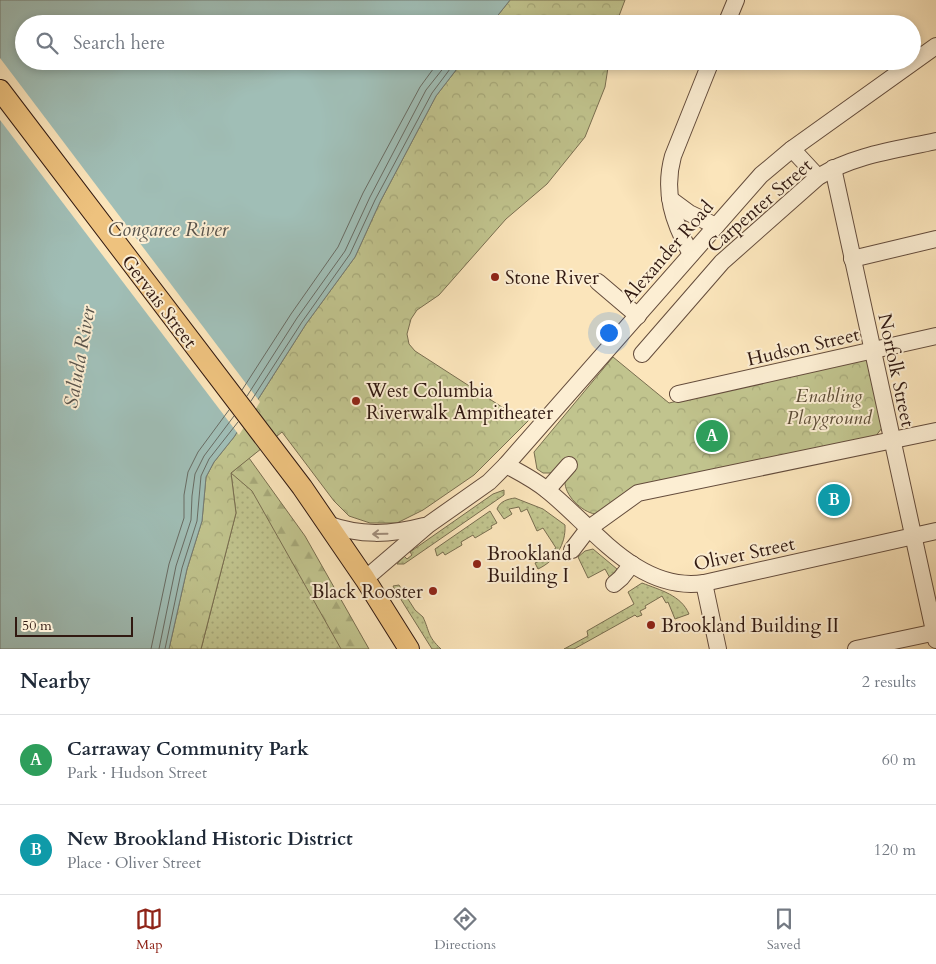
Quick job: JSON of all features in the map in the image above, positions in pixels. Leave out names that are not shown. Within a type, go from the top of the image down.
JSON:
[{"type":"main road","name":"Gervais Street","points":[[0,90],[302,487],[365,579],[409,649]]},
{"type":"street","points":[[730,15],[736,0]]},
{"type":"street","name":"Alexander Road","points":[[921,57],[936,46]]},
{"type":"street","points":[[691,254],[676,226],[668,181],[673,156],[707,70]]},
{"type":"street","name":"Alexander Road","points":[[365,579],[428,525],[470,497],[506,465],[761,175],[792,149],[902,70]]},
{"type":"street","name":"Carpenter Street","points":[[642,354],[722,262],[818,177],[833,168],[861,157],[936,140]]},
{"type":"street","points":[[792,149],[818,177]]},
{"type":"street","name":"Norfolk Street","points":[[833,168],[935,635]]},
{"type":"street","points":[[670,200],[689,213],[716,226]]},
{"type":"street","points":[[852,258],[936,239]]},
{"type":"street","points":[[598,282],[638,316]]},
{"type":"street","name":"Hudson Street","points":[[678,394],[936,336]]},
{"type":"street","points":[[572,550],[588,529],[638,493],[936,431]]},
{"type":"street","name":"Oliver Street","points":[[506,465],[547,490],[588,529],[632,564],[676,583],[692,585],[704,583],[936,531]]},
{"type":"street","points":[[547,490],[569,465]]},
{"type":"street","name":"Alexander Road","points":[[327,524],[375,534],[394,533],[428,525]]},
{"type":"street","points":[[614,584],[632,564]]},
{"type":"street","points":[[704,583],[718,649]]},
{"type":"street","points":[[856,649],[935,635]]},
{"type":"green space","points":[[510,0],[625,0],[619,15],[498,15]]},
{"type":"green space","points":[[456,70],[608,70],[605,87],[585,137],[547,184],[506,219],[439,295],[417,310],[411,319],[407,334],[409,344],[415,351],[519,418],[531,418],[474,475],[423,510],[397,523],[370,523],[349,516],[334,501],[282,432],[231,473],[236,513],[201,649],[169,649],[187,569],[202,521],[206,477],[214,462],[234,437],[306,324],[355,257],[380,202],[436,96]]},
{"type":"green space","name":"Enabling Playground","points":[[613,357],[669,403],[863,359],[867,361],[882,428],[875,437],[643,488],[595,514],[590,513],[575,502],[567,492],[565,481],[552,473],[543,473],[537,469],[534,452]]},
{"type":"green space","points":[[249,458],[305,536],[369,649],[341,649],[252,491],[231,473]]},
{"type":"green space","points":[[231,473],[254,488],[351,649],[201,649],[236,513]]},
{"type":"green space","points":[[504,490],[504,495],[404,564],[397,564],[404,556],[407,559],[412,555],[410,552],[493,494]]},
{"type":"green space","points":[[515,498],[543,509],[565,525],[564,539],[558,552],[550,562],[538,569],[535,563],[553,555],[551,551],[556,548],[543,528],[537,531],[527,509],[521,512],[519,507],[509,509],[512,514],[504,519],[497,509],[498,506],[504,501]]},
{"type":"green space","points":[[490,511],[497,523],[491,526],[492,528],[475,538],[473,535],[461,542],[462,545],[445,555],[443,552],[437,556],[435,549]]},
{"type":"green space","points":[[593,549],[617,569],[610,578],[605,569],[588,578],[578,557],[585,551]]},
{"type":"green space","points":[[642,583],[675,598],[681,602],[689,614],[675,619],[668,602],[666,603],[662,596],[645,606],[646,608],[640,611],[642,615],[637,617],[635,615],[574,649],[564,649],[588,636],[587,631],[634,604],[628,592]]},
{"type":"green space","points":[[399,585],[415,610],[423,617],[431,637],[441,649],[432,649],[393,586]]},
{"type":"water","name":"Congaree River","points":[[0,0],[510,0],[498,15],[15,15],[15,70],[456,70],[436,96],[380,202],[355,257],[306,324],[234,437],[214,462],[206,477],[202,521],[187,569],[169,649],[0,649]]},
{"type":"pier","points":[[0,58],[260,402],[239,435],[0,120]]},
{"type":"place","name":"Stone River","points":[[495,277]]},
{"type":"place","name":"West Columbia Riverwalk Ampitheater","points":[[356,401]]},
{"type":"place","name":"Carraway Community Park","points":[[712,436]]},
{"type":"place","name":"New Brookland Historic District","points":[[834,500]]},
{"type":"place","name":"Brookland Building I","points":[[477,564]]},
{"type":"place","name":"Black Rooster","points":[[433,591]]},
{"type":"place","name":"Brookland Building II","points":[[651,625]]},
{"type":"water label","name":"Saluda River","points":[[79,357]]}]
